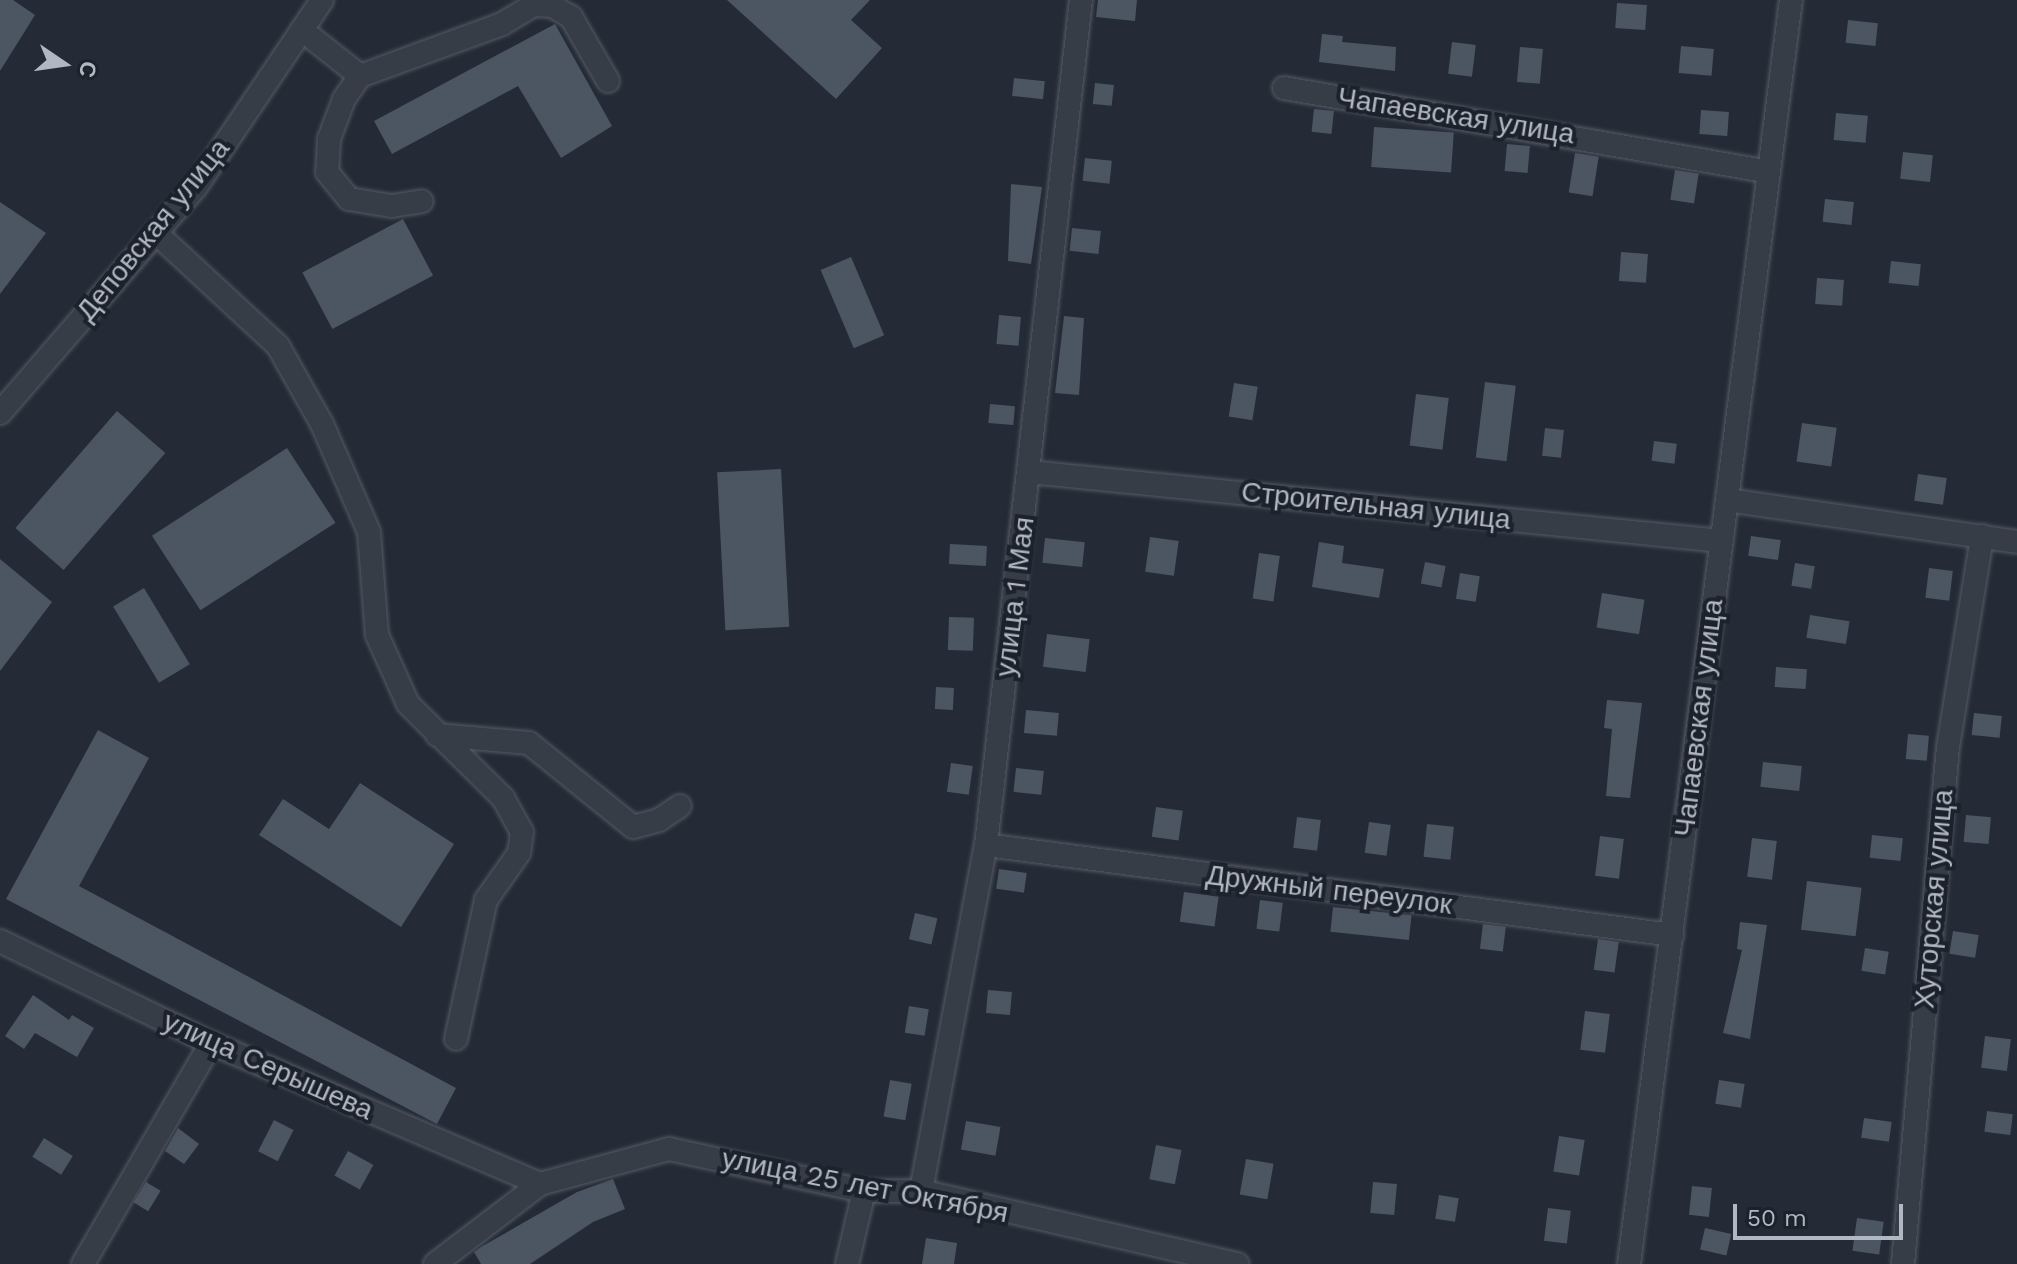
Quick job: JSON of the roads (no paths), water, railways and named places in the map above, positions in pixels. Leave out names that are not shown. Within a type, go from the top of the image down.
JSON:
[{"type":"street","name":"Деповская улица","points":[[0,413],[196,187],[322,0]]},
{"type":"street","name":"улица 1 Мая","points":[[921,1191],[986,845],[1081,0]]},
{"type":"street","name":"Чапаевская улица","points":[[1629,1264],[1791,0]]},
{"type":"street","points":[[422,201],[392,206],[349,199],[327,172],[329,139],[344,99],[360,76],[502,24],[534,5],[552,6],[571,17],[608,81]]},
{"type":"street","points":[[302,30],[360,76]]},
{"type":"street","name":"Чапаевская улица","points":[[1284,88],[1769,172]]},
{"type":"street","points":[[156,233],[278,346],[322,424],[369,532],[377,635],[408,704],[503,798],[522,832],[519,853],[486,900],[456,1039]]},
{"type":"street","name":"Строительная улица","points":[[1029,472],[1722,541]]},
{"type":"street","points":[[1727,500],[2017,542]]},
{"type":"street","name":"Хуторская улица","points":[[1903,1264],[1948,747],[1982,536]]},
{"type":"street","points":[[437,735],[529,743],[633,827],[659,820],[680,806]]},
{"type":"street","name":"Дружный переулок","points":[[986,845],[1672,935]]},
{"type":"street","name":"улица Серышева","points":[[0,941],[211,1043],[540,1184]]},
{"type":"street","points":[[83,1264],[211,1043]]},
{"type":"street","name":"улица 25 лет Октября","points":[[540,1184],[669,1149],[864,1191],[921,1191],[1238,1264]]},
{"type":"street","points":[[435,1264],[540,1184]]},
{"type":"street","points":[[847,1264],[864,1191]]}]
